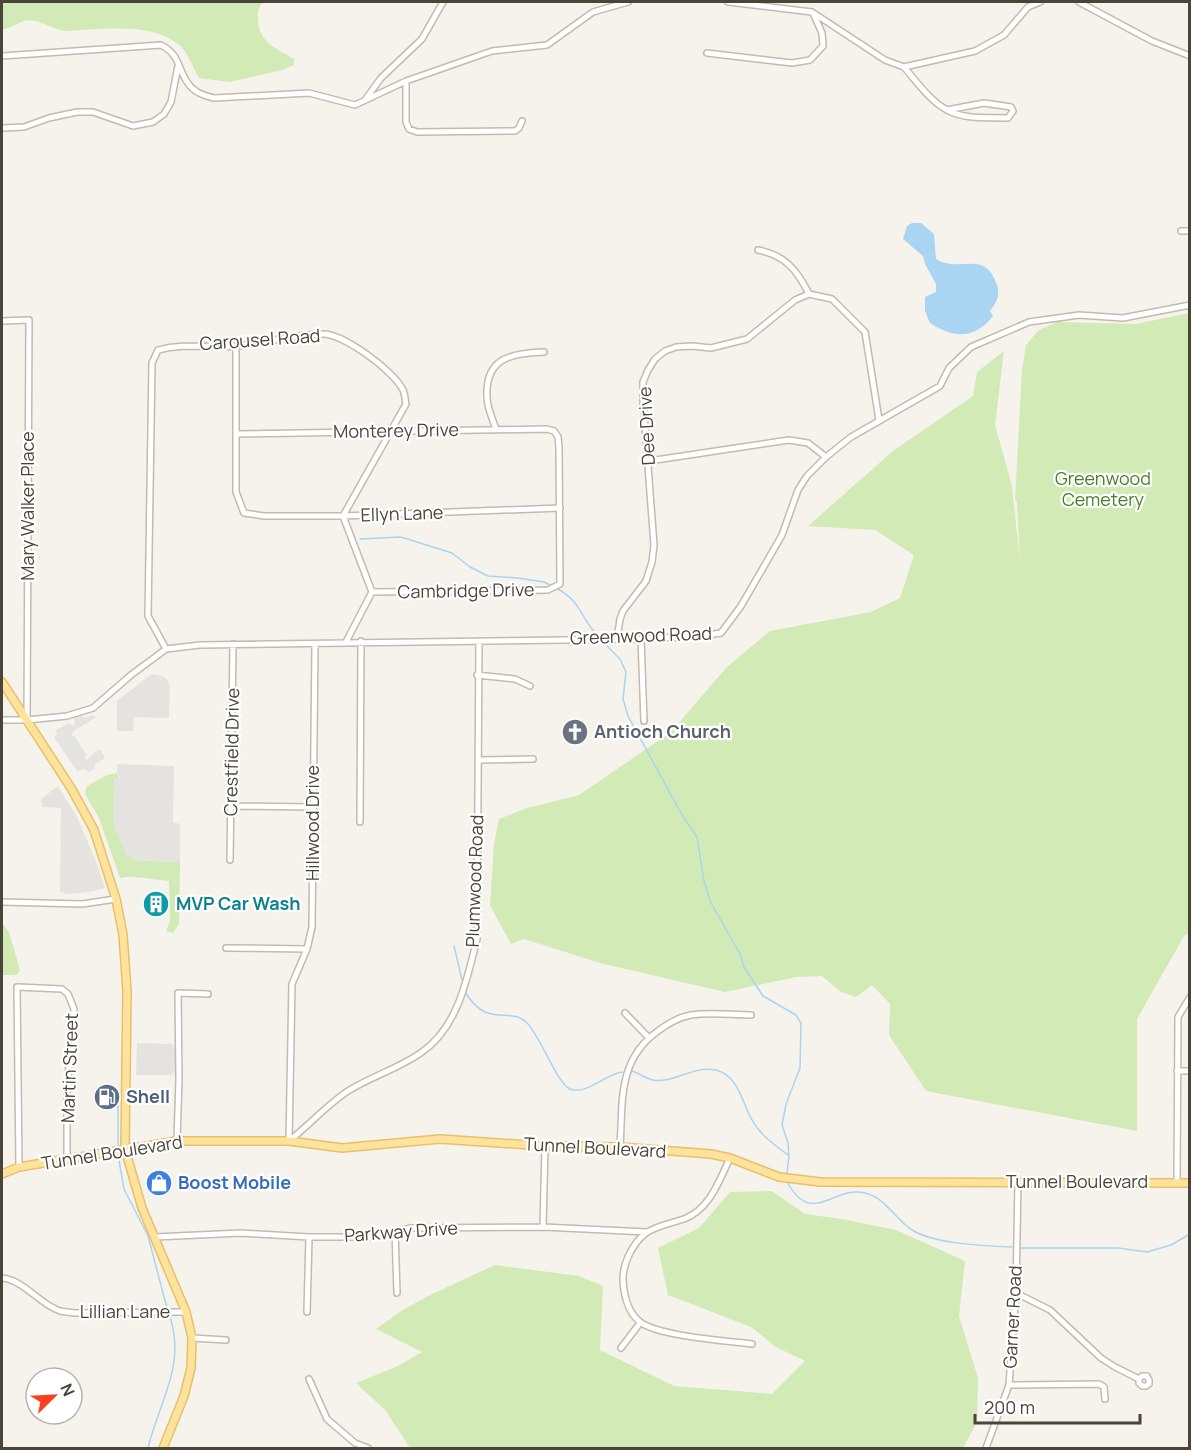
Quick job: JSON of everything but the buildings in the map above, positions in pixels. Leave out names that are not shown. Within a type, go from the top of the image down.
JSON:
[{"type":"main road","points":[[2,682],[71,788],[94,830],[116,899],[123,935],[127,992],[125,1149],[142,1208],[186,1312],[192,1338],[191,1368],[184,1396],[163,1449]]},
{"type":"main road","name":"Tunnel Boulevard","points":[[2,1174],[19,1167],[177,1141],[289,1141],[342,1148],[440,1139],[545,1146],[620,1147],[711,1154],[730,1158],[779,1177],[820,1182],[1190,1183]]},
{"type":"street","points":[[364,102],[381,78],[422,39],[443,2]]},
{"type":"street","points":[[2,56],[161,45],[170,50],[191,88],[201,94],[214,98],[309,93],[355,105],[406,81],[492,51],[547,45],[593,12],[628,2]]},
{"type":"street","points":[[728,2],[812,12],[885,60],[904,68],[930,97],[947,110],[966,116],[1008,118],[1013,111],[1011,107],[984,103],[947,110]]},
{"type":"street","points":[[904,68],[975,51],[1004,35],[1028,7],[1040,2]]},
{"type":"street","points":[[1079,2],[1152,41],[1190,56]]},
{"type":"street","points":[[707,53],[792,63],[810,60],[823,46],[822,33],[812,12]]},
{"type":"street","points":[[2,128],[24,127],[49,118],[77,112],[93,112],[133,126],[153,122],[165,114],[171,102],[179,64]]},
{"type":"street","points":[[406,81],[406,122],[409,129],[417,132],[514,131],[519,128],[522,121]]},
{"type":"street","points":[[1181,231],[1190,231]]},
{"type":"street","points":[[758,250],[774,253],[791,266],[809,294],[832,299],[865,332],[879,420]]},
{"type":"street","name":"Dee Drive","points":[[618,639],[623,611],[646,581],[652,562],[654,545],[643,382],[655,359],[664,351],[676,347],[711,348],[747,339],[795,300],[809,294]]},
{"type":"street","name":"Greenwood Road","points":[[2,720],[67,716],[93,708],[166,649],[200,645],[315,644],[361,641],[641,639],[721,633],[741,606],[782,535],[798,490],[807,477],[826,457],[851,437],[940,386],[949,368],[971,347],[1029,321],[1079,315],[1123,318],[1190,305]]},
{"type":"street","name":"Mary Walker Place","points":[[2,321],[29,320],[27,720]]},
{"type":"street","name":"Carousel Road","points":[[166,649],[148,616],[152,363],[158,350],[175,346],[236,346],[324,333],[352,344],[376,361],[403,390],[406,404],[343,516]]},
{"type":"street","points":[[236,346],[237,434]]},
{"type":"street","points":[[496,429],[486,399],[488,378],[497,362],[514,355],[544,352]]},
{"type":"street","name":"Monterey Drive","points":[[237,434],[547,429],[554,431],[558,437],[560,508]]},
{"type":"street","name":"Ellyn Lane","points":[[237,434],[236,492],[244,513],[264,516],[343,516],[560,508]]},
{"type":"street","points":[[649,461],[789,440],[808,443],[826,457]]},
{"type":"street","name":"Cambridge Drive","points":[[372,592],[548,590],[560,584],[560,508]]},
{"type":"street","points":[[343,516],[372,592],[346,642]]},
{"type":"street","points":[[641,639],[644,721]]},
{"type":"street","points":[[360,822],[361,641]]},
{"type":"street","name":"Plumwood Road","points":[[289,1141],[348,1091],[421,1053],[438,1039],[453,1014],[467,977],[477,939],[479,641]]},
{"type":"street","name":"Crestfield Drive","points":[[230,860],[233,644]]},
{"type":"street","name":"Hillwood Drive","points":[[289,1141],[292,984],[307,949],[312,927],[315,644]]},
{"type":"street","points":[[477,675],[515,679],[530,686]]},
{"type":"street","points":[[478,760],[533,759]]},
{"type":"street","points":[[231,806],[313,807]]},
{"type":"street","points":[[2,902],[82,904],[116,899]]},
{"type":"street","points":[[226,948],[307,949]]},
{"type":"street","name":"Martin Street","points":[[19,1167],[17,987],[62,989],[68,994],[74,1009],[67,1088],[67,1160]]},
{"type":"street","points":[[177,1141],[178,993],[208,994]]},
{"type":"street","points":[[1178,1182],[1178,1017],[1190,997]]},
{"type":"street","points":[[625,1012],[648,1038]]},
{"type":"street","points":[[620,1147],[624,1090],[629,1062],[636,1050],[648,1038],[667,1025],[690,1015],[751,1015]]},
{"type":"street","points":[[1177,1071],[1190,1071]]},
{"type":"street","points":[[543,1227],[545,1146]]},
{"type":"street","points":[[730,1158],[715,1191],[705,1204],[688,1217],[647,1232],[634,1245],[624,1270],[623,1290],[629,1308],[640,1323],[663,1331],[752,1344]]},
{"type":"street","name":"Garner Road","points":[[986,1449],[1009,1385],[1016,1293],[1018,1181]]},
{"type":"street","name":"Parkway Drive","points":[[155,1237],[242,1233],[309,1237],[370,1237],[411,1228],[543,1227],[647,1232]]},
{"type":"street","points":[[395,1231],[397,1293]]},
{"type":"street","points":[[307,1312],[309,1237]]},
{"type":"street","name":"Lillian Lane","points":[[2,1278],[7,1278],[26,1288],[58,1311],[74,1313],[186,1312]]},
{"type":"street","points":[[1016,1293],[1050,1310],[1101,1358],[1139,1379]]},
{"type":"street","points":[[621,1347],[640,1323]]},
{"type":"street","points":[[192,1338],[226,1340]]},
{"type":"street","points":[[309,1379],[327,1419],[355,1443],[368,1449]]},
{"type":"street","points":[[1009,1385],[1099,1384],[1104,1387],[1105,1399]]},
{"type":"green space","points":[[2,2],[263,2],[258,14],[261,34],[275,48],[294,59],[294,65],[230,82],[199,78],[183,49],[172,40],[159,34],[127,29],[65,31],[29,20],[2,30]]},
{"type":"green space","name":"Greenwood Cemetery","points":[[1189,313],[1189,933],[1184,936],[1137,1019],[1137,1131],[926,1091],[889,1035],[890,1004],[872,985],[856,997],[841,992],[822,976],[796,977],[725,992],[600,963],[524,939],[511,944],[490,905],[494,844],[499,819],[527,808],[579,795],[671,732],[726,668],[770,631],[871,612],[900,598],[914,555],[875,530],[808,526],[893,451],[973,396],[977,372],[1004,351],[995,425],[1012,486],[1020,562],[1015,499],[1022,370],[1026,345],[1039,330],[1057,322],[1136,324]]},
{"type":"green space","points":[[117,773],[119,778],[114,778],[127,857],[132,854],[131,860],[180,862],[179,924],[173,933],[166,931],[170,921],[169,881],[138,877],[120,878],[99,818],[85,794],[87,786],[107,775]]},
{"type":"green space","points":[[2,923],[9,932],[20,970],[17,975],[2,975]]},
{"type":"green space","points":[[772,1191],[805,1214],[896,1230],[965,1261],[959,1316],[978,1378],[977,1422],[963,1448],[410,1448],[386,1411],[356,1383],[398,1366],[422,1352],[376,1329],[401,1311],[428,1296],[495,1265],[579,1276],[603,1286],[600,1350],[674,1386],[772,1394],[805,1361],[776,1347],[751,1327],[668,1295],[658,1248],[699,1228],[730,1192]]},
{"type":"shaded area","points":[[152,674],[163,676],[170,686],[169,718],[134,717],[133,731],[117,731],[117,701]]},
{"type":"shaded area","points":[[92,715],[96,717],[74,731],[70,737],[74,736],[87,755],[86,760],[100,749],[105,758],[94,765],[95,769],[88,772],[84,769],[77,771],[54,737],[57,734],[56,730],[69,723],[73,726],[74,718]]},
{"type":"shaded area","points":[[117,764],[174,766],[173,822],[180,824],[180,862],[131,860],[131,855],[127,857],[113,824],[114,778],[120,777],[117,773]]},
{"type":"shaded area","points":[[58,786],[77,817],[105,888],[68,894],[60,892],[61,808],[42,807],[41,799]]},
{"type":"shaded area","points":[[137,1043],[172,1044],[173,1048],[175,1044],[175,1076],[173,1070],[172,1075],[136,1075]]},
{"type":"water","points":[[912,223],[921,223],[934,234],[936,259],[945,263],[979,264],[986,267],[992,274],[998,292],[990,311],[993,316],[979,329],[971,333],[956,334],[930,323],[925,311],[925,297],[936,292],[936,284],[923,256],[903,239],[907,226]]},
{"type":"waterway","points":[[360,539],[401,537],[452,553],[470,567],[488,576],[544,582],[552,586]]},
{"type":"waterway","points":[[556,588],[576,604],[599,637]]},
{"type":"waterway","points":[[602,641],[620,659],[626,672],[623,699],[628,716],[682,815],[697,837],[704,881],[711,903],[740,954],[744,967],[763,996],[796,1015],[801,1023],[800,1068],[786,1104],[782,1125],[788,1143],[787,1173]]},
{"type":"waterway","points":[[454,946],[462,980]]},
{"type":"waterway","points":[[465,992],[482,1010],[490,1014],[520,1018],[527,1023],[538,1038],[559,1078],[570,1089],[589,1087],[622,1072]]},
{"type":"waterway","points":[[632,1071],[661,1081],[700,1070],[708,1069],[724,1073],[735,1084],[759,1130],[788,1155]]},
{"type":"waterway","points":[[118,1098],[118,1145]]},
{"type":"waterway","points":[[118,1155],[124,1189],[148,1236],[167,1308]]},
{"type":"waterway","points":[[786,1180],[805,1202],[814,1204],[842,1194],[865,1193],[879,1199],[906,1226],[922,1235],[960,1243],[1012,1247]]},
{"type":"waterway","points":[[1021,1248],[1118,1248],[1147,1252],[1171,1245],[1190,1234]]},
{"type":"waterway","points":[[148,1448],[173,1368],[175,1352],[170,1317]]},
{"type":"place","name":"Antioch Church","points":[[575,732]]},
{"type":"place","name":"MVP Car Wash","points":[[156,904]]},
{"type":"place","name":"Shell","points":[[107,1097]]},
{"type":"place","name":"Boost Mobile","points":[[159,1183]]}]
